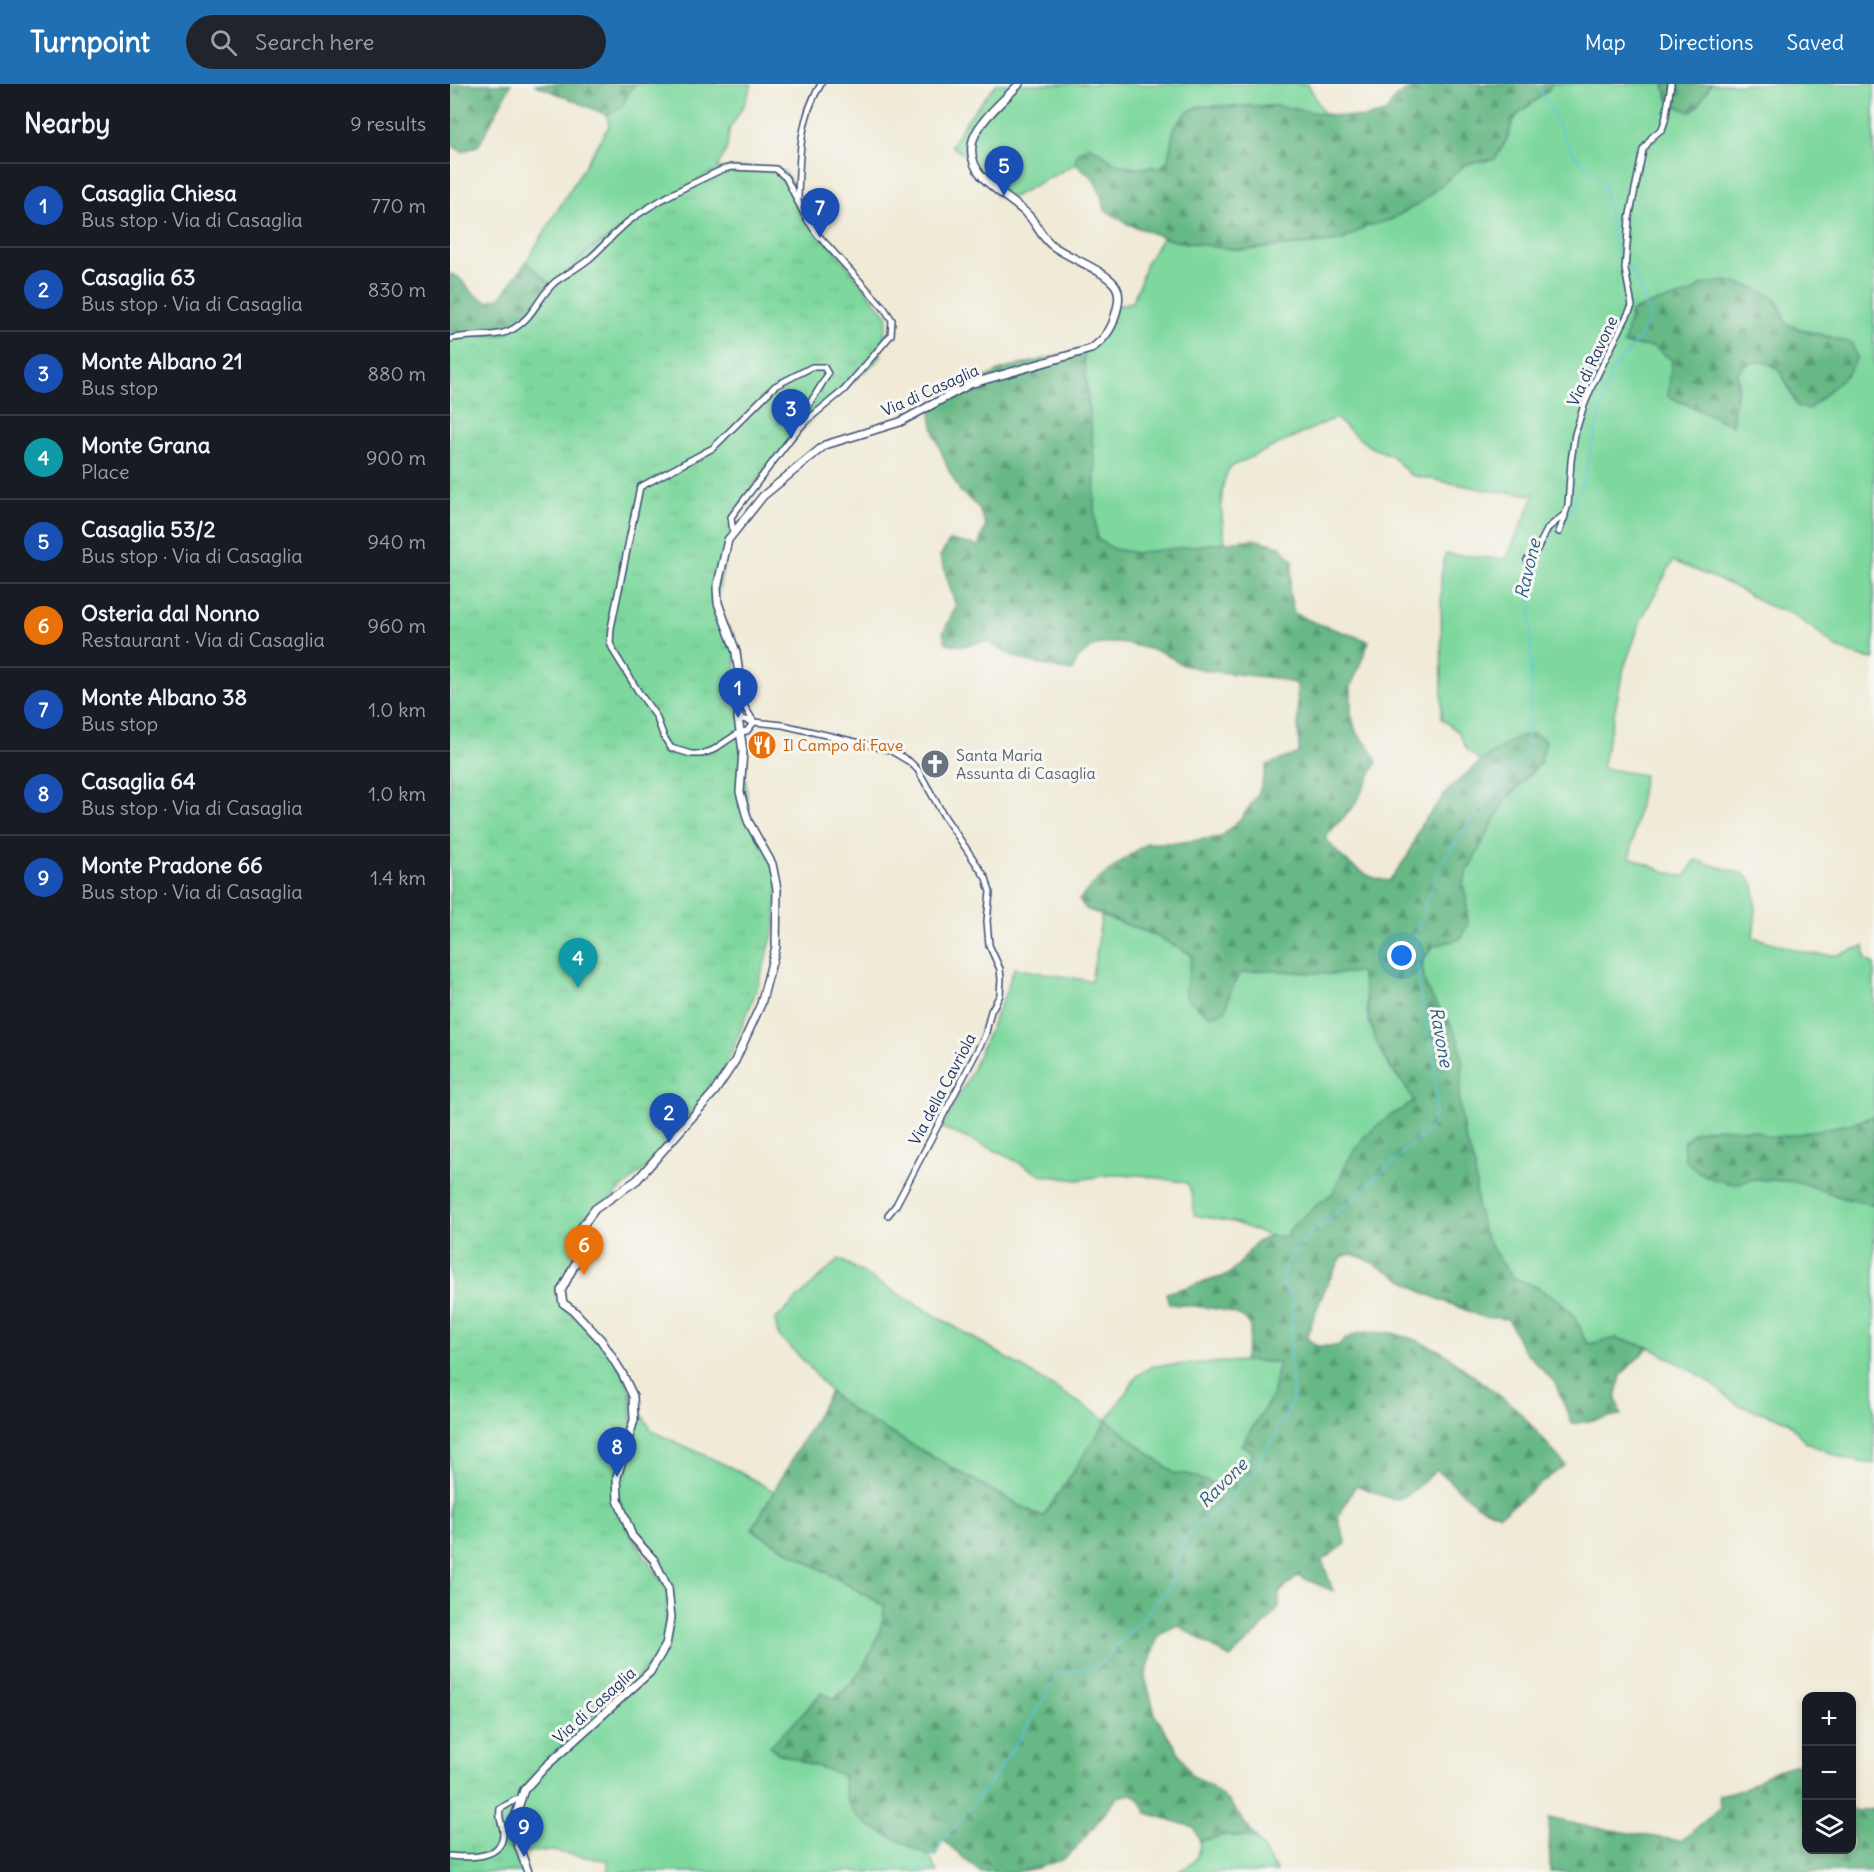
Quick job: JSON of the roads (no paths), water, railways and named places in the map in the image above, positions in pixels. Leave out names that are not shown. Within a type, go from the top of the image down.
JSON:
[{"type":"street","points":[[798,203],[798,173],[805,119],[821,84]]},
{"type":"street","name":"Via di Casaglia","points":[[528,1872],[516,1839],[515,1816],[524,1790],[545,1767],[650,1672],[666,1645],[671,1617],[668,1588],[654,1560],[632,1536],[618,1500],[617,1477],[633,1420],[633,1396],[602,1340],[563,1302],[561,1291],[576,1262],[581,1228],[595,1209],[637,1180],[715,1091],[735,1061],[761,1004],[776,947],[777,889],[772,864],[748,821],[740,792],[743,751],[738,718],[741,690],[736,652],[718,603],[717,588],[728,540],[763,495],[825,445],[900,422],[970,384],[1091,349],[1107,333],[1118,307],[1116,286],[1107,278],[1051,245],[1019,206],[983,178],[972,156],[971,148],[976,132],[1019,84]]},
{"type":"street","name":"Via di Ravone","points":[[1559,532],[1568,505],[1575,435],[1583,408],[1632,306],[1625,269],[1629,219],[1643,150],[1652,137],[1662,129],[1671,84]]},
{"type":"street","points":[[450,339],[470,335],[498,334],[513,329],[533,312],[554,283],[589,259],[628,222],[657,202],[731,167],[776,169],[786,178],[817,234],[884,308],[892,320],[892,328],[891,335],[844,390],[806,421],[794,435],[731,517],[733,532]]},
{"type":"street","points":[[740,699],[754,722],[747,730],[702,754],[685,753],[671,748],[656,716],[629,678],[611,646],[611,628],[636,500],[640,487],[714,448],[775,386],[812,367],[824,367],[828,374],[801,418],[794,435]]},
{"type":"street","points":[[1527,560],[1533,557],[1548,528],[1565,514]]},
{"type":"street","name":"Via della Cavriola","points":[[738,718],[783,725],[869,744],[890,750],[910,762],[918,770],[944,816],[986,878],[990,892],[987,921],[989,945],[1000,969],[1000,995],[991,1011],[985,1036],[896,1205],[888,1215]]},
{"type":"street","points":[[450,1856],[464,1858],[484,1856],[499,1848],[503,1829],[498,1819],[500,1809],[521,1798]]},
{"type":"waterway","name":"Ravone","points":[[1540,84],[1539,87],[1572,152],[1603,182],[1615,248],[1623,260]]},
{"type":"waterway","name":"Ravone","points":[[1565,520],[1582,484],[1611,372],[1638,340],[1650,318],[1637,279],[1627,266]]},
{"type":"waterway","name":"Ravone","points":[[918,1872],[929,1856],[936,1856],[943,1840],[991,1782],[1058,1674],[1097,1667],[1169,1588],[1185,1536],[1228,1500],[1257,1468],[1293,1400],[1290,1358],[1293,1302],[1283,1285],[1285,1264],[1307,1237],[1433,1125],[1436,1091],[1433,1051],[1419,989],[1416,932],[1439,866],[1473,817],[1526,752],[1531,701],[1531,610],[1544,542],[1549,533],[1559,525]]},
{"type":"place","name":"Casaglia 53/2","points":[[1004,196]]},
{"type":"place","name":"Monte Albano 38","points":[[820,238]]},
{"type":"place","name":"Monte Albano 21","points":[[791,439]]},
{"type":"place","name":"Casaglia Chiesa","points":[[738,718]]},
{"type":"place","name":"Il Campo di Fave","points":[[762,745]]},
{"type":"place","name":"Santa Maria Assunta di Casaglia","points":[[935,764]]},
{"type":"place","name":"Monte Grana","points":[[578,988]]},
{"type":"place","name":"Casaglia 63","points":[[669,1143]]},
{"type":"place","name":"Osteria dal Nonno","points":[[584,1275]]},
{"type":"place","name":"Casaglia 64","points":[[617,1477]]},
{"type":"place","name":"Monte Pradone 66","points":[[524,1857]]}]
